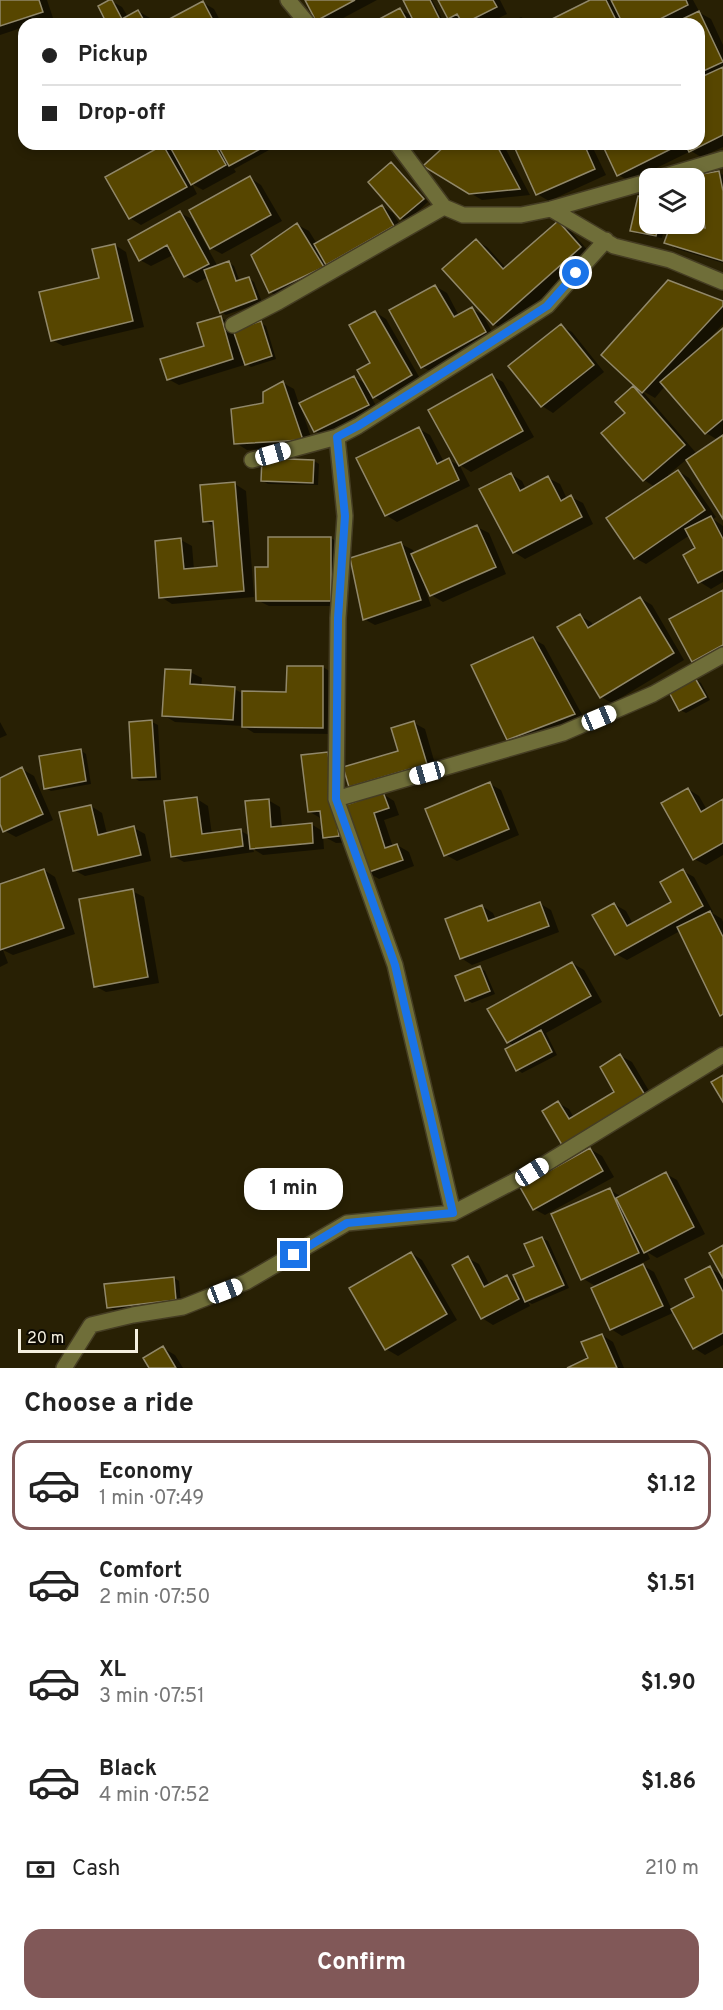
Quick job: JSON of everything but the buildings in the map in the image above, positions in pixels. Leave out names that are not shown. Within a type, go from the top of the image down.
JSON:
[{"type":"street","points":[[288,0],[303,18]]},
{"type":"street","points":[[401,150],[444,207],[463,215],[521,215],[639,184]]},
{"type":"street","points":[[693,168],[723,159]]},
{"type":"street","points":[[233,325],[278,302],[444,207]]},
{"type":"street","points":[[551,208],[614,246],[670,260],[723,282]]},
{"type":"street","points":[[252,460],[337,437],[386,408],[547,306],[606,240]]},
{"type":"street","points":[[337,437],[345,516],[338,618],[336,799],[395,965],[453,1213]]},
{"type":"street","points":[[336,799],[563,733],[653,694],[723,655]]},
{"type":"street","points":[[64,1368],[91,1325],[183,1307],[246,1282],[347,1223],[453,1213],[532,1172],[723,1055]]},
{"type":"route","points":[[294,1255],[347,1223],[453,1213],[395,965],[336,799],[338,618],[345,516],[337,437],[547,306],[576,273]]}]
